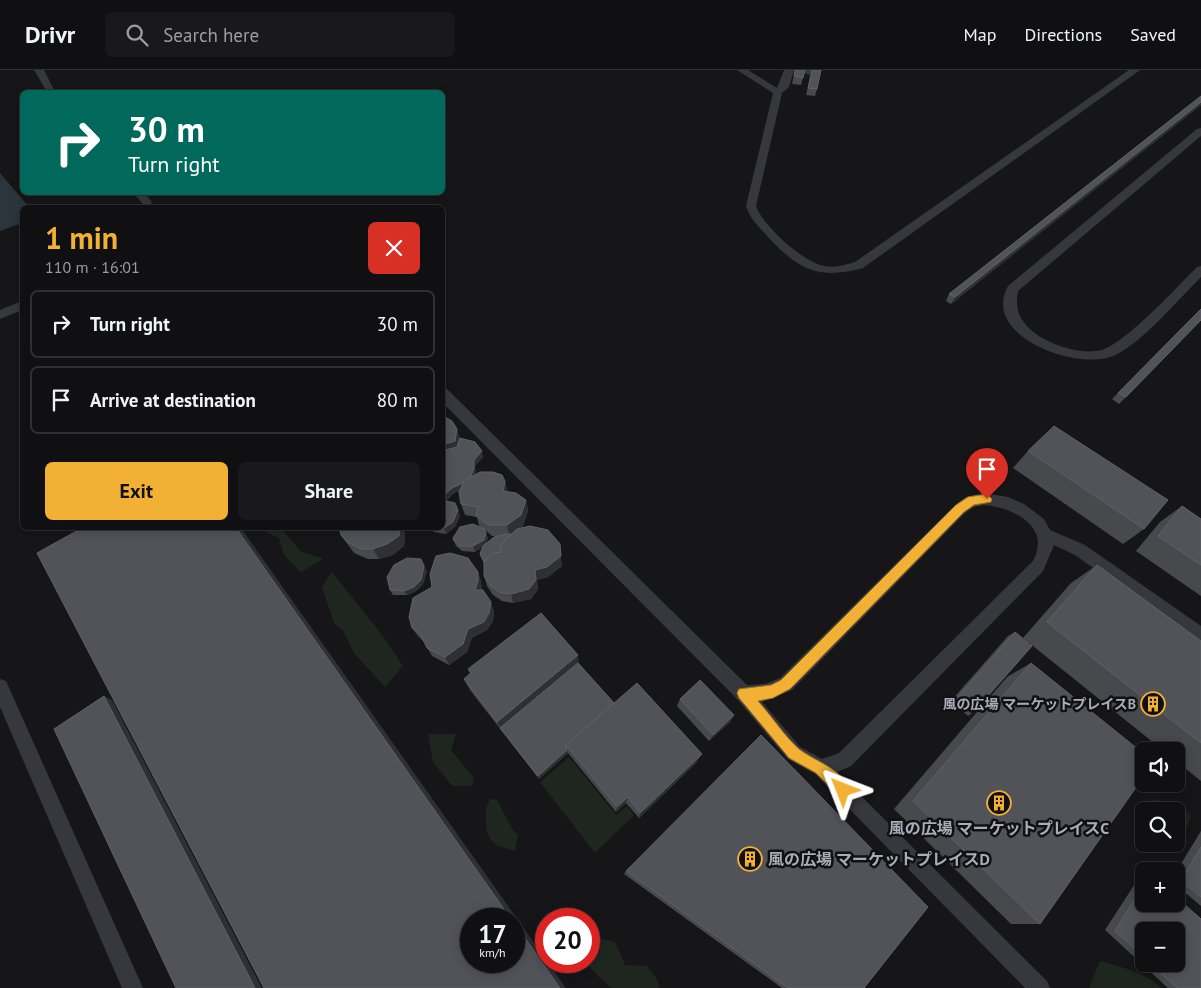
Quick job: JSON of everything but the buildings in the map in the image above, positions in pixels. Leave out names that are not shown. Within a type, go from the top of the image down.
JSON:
[{"type":"lane","points":[[39,70],[50,90]]},
{"type":"lane","points":[[742,70],[778,92]]},
{"type":"lane","points":[[789,70],[784,87],[778,92],[751,206],[754,215],[798,260],[822,270],[836,271],[859,264],[1135,70]]},
{"type":"lane","points":[[1201,132],[1012,289],[1008,298],[1010,312],[1019,326],[1034,339],[1053,349],[1074,355],[1095,356],[1113,352],[1125,344],[1201,270]]},
{"type":"lane","points":[[141,195],[147,202]]},
{"type":"lane","points":[[0,315],[20,306]]},
{"type":"lane","points":[[445,396],[743,693],[794,753],[821,768],[1040,988]]},
{"type":"lane","points":[[743,693],[758,694],[773,691],[786,684],[960,509],[972,501],[1002,500],[1018,507],[1036,521],[1044,534],[1045,550],[1038,566],[845,760],[821,768]]},
{"type":"lane","points":[[1044,534],[1080,550],[1201,636]]},
{"type":"lane","points":[[0,687],[133,988]]},
{"type":"shaded area","points":[[0,173],[27,205],[20,205],[20,224],[0,231]]},
{"type":"shaded area","points":[[264,530],[283,530],[300,551],[323,559],[301,572],[284,555],[279,538]]},
{"type":"shaded area","points":[[332,572],[383,636],[403,666],[385,687],[354,653],[343,631],[334,623],[322,587]]},
{"type":"shaded area","points":[[428,734],[456,734],[451,750],[474,778],[472,786],[452,786],[433,762]]},
{"type":"shaded area","points":[[569,757],[616,815],[627,806],[634,815],[595,853],[540,782]]},
{"type":"shaded area","points":[[490,799],[497,800],[513,830],[518,835],[515,851],[495,844],[489,837],[486,815]]},
{"type":"shaded area","points":[[1152,799],[1168,802],[1149,802]]},
{"type":"shaded area","points":[[1185,810],[1191,816],[1187,827],[1185,826]]},
{"type":"shaded area","points":[[600,938],[615,942],[625,965],[647,966],[658,981],[659,988],[611,988],[595,973],[600,973]]},
{"type":"shaded area","points":[[1100,961],[1140,974],[1155,982],[1161,988],[1089,988]]},
{"type":"place","name":"風の広場 マーケットプレイスB","points":[[1153,704]]},
{"type":"place","name":"風の広場 マーケットプレイスC","points":[[999,803]]},
{"type":"place","name":"風の広場 マーケットプレイスD","points":[[750,859]]},
{"type":"route","points":[[843,790],[821,768],[794,753],[743,693],[758,694],[773,691],[786,684],[960,509],[972,501],[987,499]]}]
